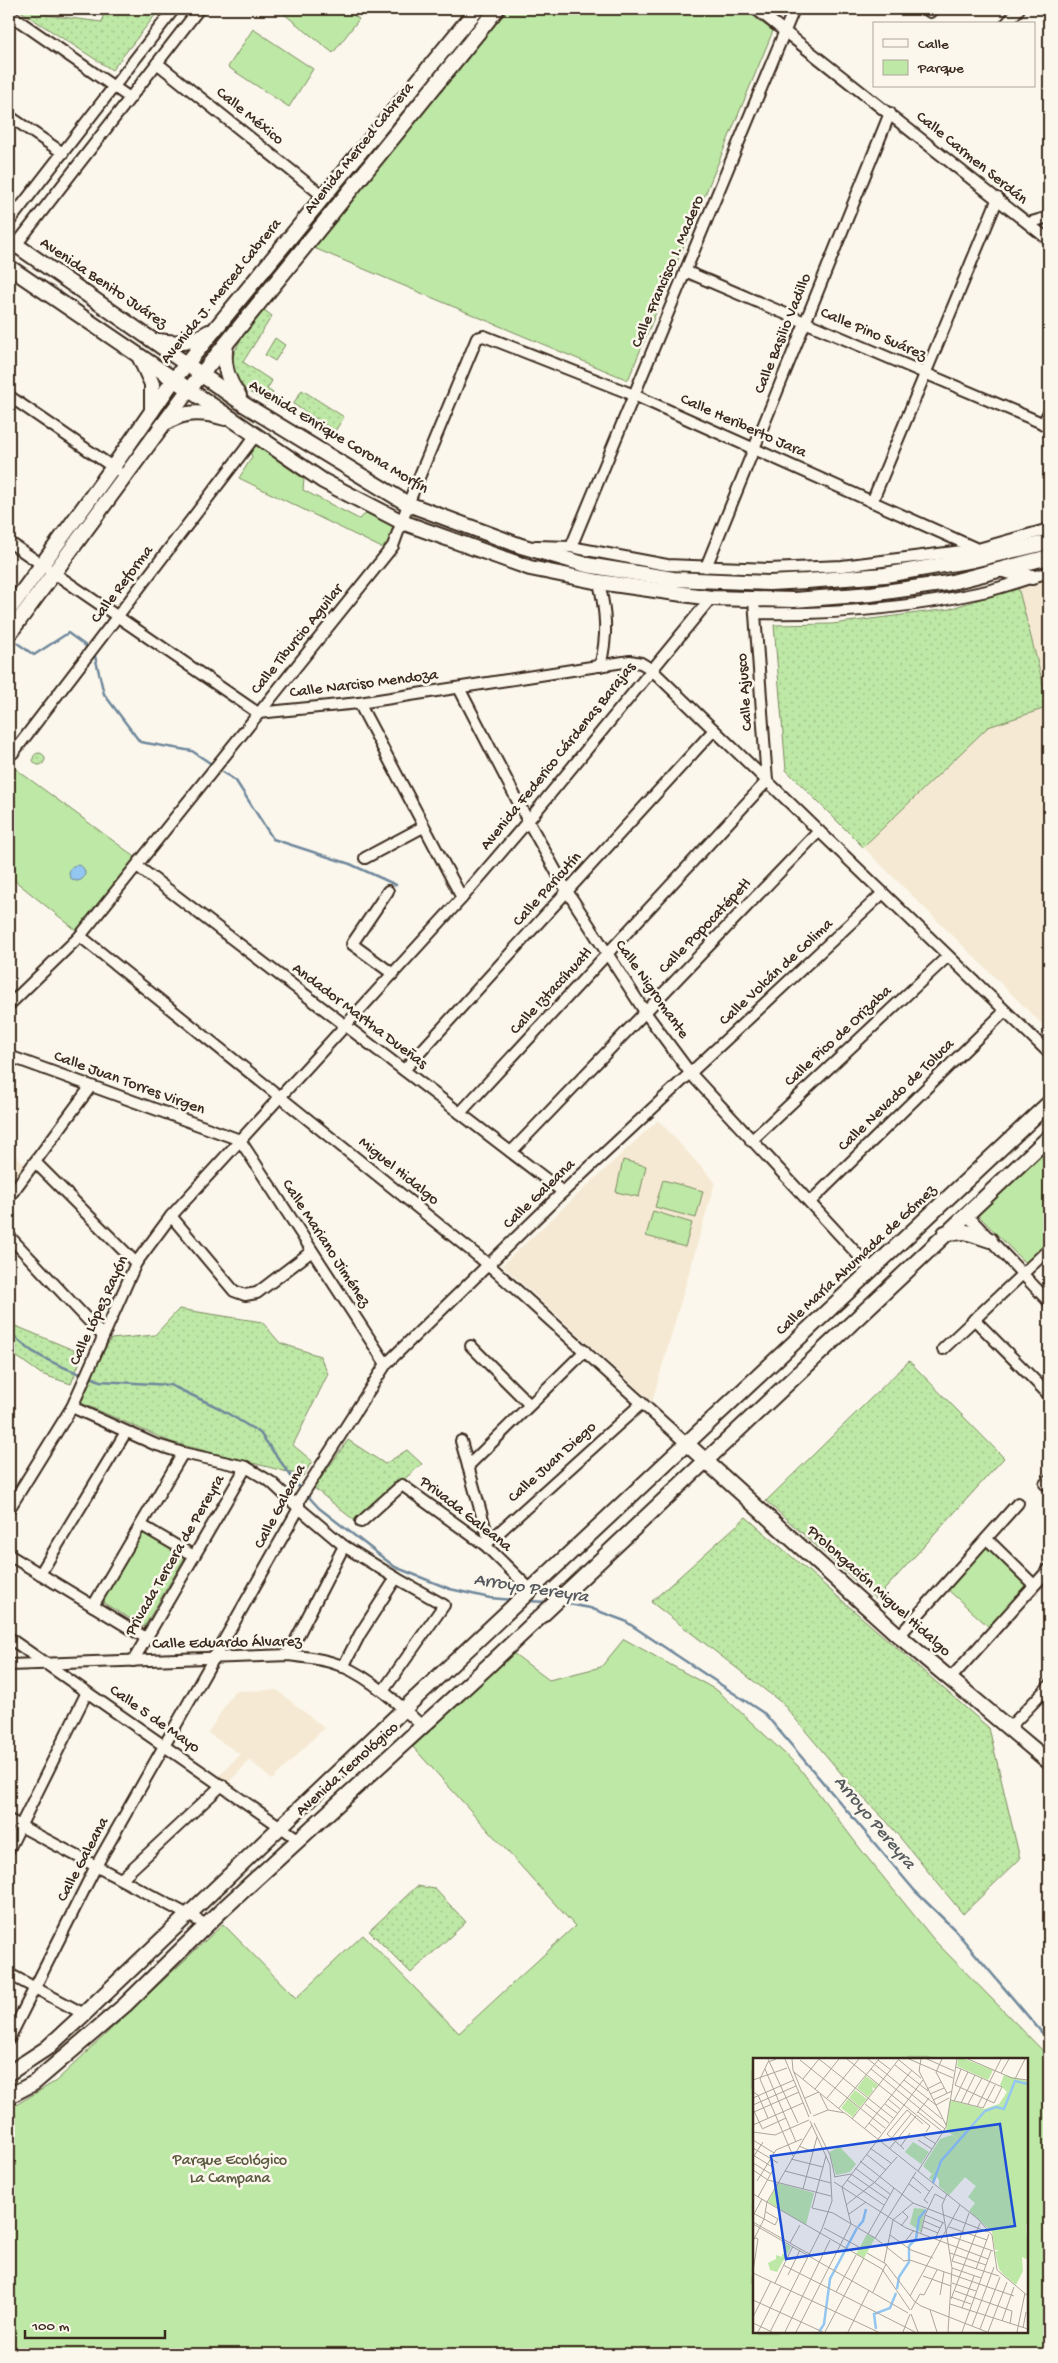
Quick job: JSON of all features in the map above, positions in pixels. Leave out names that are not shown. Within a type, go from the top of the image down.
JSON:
[{"type":"main road","name":"Avenida J. Merced Cabrera","points":[[10,632],[54,572],[119,471],[151,414],[175,378],[322,196],[369,142],[477,9]]},
{"type":"main road","name":"Avenida Merced Cabrera","points":[[190,389],[497,9]]},
{"type":"main road","points":[[369,142],[380,152]]},
{"type":"main road","name":"Avenida Benito Juárez","points":[[11,247],[155,340],[202,374]]},
{"type":"main road","points":[[9,267],[324,481],[402,522],[530,568],[600,582],[711,598],[755,607],[794,600],[870,594],[948,583],[1049,557]]},
{"type":"main road","points":[[155,340],[175,344],[191,341],[214,329]]},
{"type":"main road","points":[[226,343],[225,370],[230,384],[245,405]]},
{"type":"main road","points":[[138,356],[152,384],[153,400],[151,414]]},
{"type":"main road","name":"Avenida Enrique Corona Morfín","points":[[202,374],[245,405],[408,504],[521,546],[587,565],[673,579],[769,583],[885,576],[993,556],[1049,542]]},
{"type":"main road","name":"Avenida J. Merced Cabrera","points":[[9,610],[42,564],[119,471],[162,425],[190,389]]},
{"type":"main road","points":[[162,425],[175,416],[193,413],[209,413],[236,421]]},
{"type":"main road","points":[[1002,570],[1032,577]]},
{"type":"main road","name":"Calle María Ahumada de Gómez","points":[[688,1444],[1049,1103]]},
{"type":"main road","points":[[705,1461],[1049,1137]]},
{"type":"main road","points":[[945,1233],[966,1232],[990,1240]]},
{"type":"main road","points":[[857,1285],[876,1301]]},
{"type":"main road","name":"Prolongación Miguel Hidalgo","points":[[688,1444],[900,1636],[1049,1762]]},
{"type":"main road","name":"Avenida Tecnológico","points":[[9,2073],[47,2048],[84,2014],[404,1709],[688,1444]]},
{"type":"main road","name":"Avenida Tecnológico","points":[[9,2096],[34,2083],[125,2004],[207,1924],[536,1622],[705,1461]]},
{"type":"street","points":[[9,222],[174,9]]},
{"type":"street","points":[[11,247],[199,9]]},
{"type":"street","name":"Calle Carmen Serdán","points":[[756,9],[1049,240]]},
{"type":"street","name":"Calle Francisco I. Madero","points":[[570,547],[794,9]]},
{"type":"street","points":[[1008,22],[1019,9]]},
{"type":"street","points":[[9,14],[130,98]]},
{"type":"street","name":"Calle México","points":[[157,63],[322,196]]},
{"type":"street","name":"Calle Basilio Vadillo","points":[[706,567],[890,113]]},
{"type":"street","points":[[9,116],[63,152]]},
{"type":"street","points":[[872,502],[998,198]]},
{"type":"street","points":[[1028,223],[1049,217]]},
{"type":"street","name":"Calle Pino Suárez","points":[[685,271],[1046,425]]},
{"type":"street","name":"Calle Heriberto Jara","points":[[477,338],[484,336],[634,395],[993,556]]},
{"type":"street","name":"Calle Tiburcio Aguilar","points":[[9,1005],[83,933],[393,546],[408,504],[477,338]]},
{"type":"street","points":[[9,396],[119,471]]},
{"type":"street","points":[[1046,425],[1049,412]]},
{"type":"street","name":"Calle Reforma","points":[[13,753],[256,434]]},
{"type":"street","points":[[521,546],[570,547],[667,565],[769,569],[842,566],[978,549],[1049,529]]},
{"type":"street","points":[[9,542],[258,713]]},
{"type":"street","points":[[755,607],[794,614],[858,610],[932,602],[988,590],[1049,572]]},
{"type":"street","points":[[600,582],[607,629],[606,644],[600,666]]},
{"type":"street","points":[[651,669],[711,598]]},
{"type":"street","name":"Calle Ajusco","points":[[755,607],[767,781]]},
{"type":"street","name":"Calle Narciso Mendoza","points":[[258,713],[358,704],[630,661],[641,663],[651,669]]},
{"type":"street","name":"Avenida Federico Cárdenas Barajas","points":[[240,1140],[462,898],[528,821],[651,669],[1049,1053]]},
{"type":"street","name":"Calle Nigromante","points":[[459,688],[528,821],[567,891],[645,1012],[692,1074],[751,1141],[872,1270]]},
{"type":"street","points":[[358,704],[462,898]]},
{"type":"street","name":"Calle Paricutín","points":[[404,1070],[714,730]]},
{"type":"street","name":"Calle Iztaccíhuatl","points":[[460,1113],[767,781]]},
{"type":"street","points":[[365,858],[423,827]]},
{"type":"street","name":"Calle Popocatépetl","points":[[511,1152],[819,831]]},
{"type":"street","name":"Andador Martha Dueñas","points":[[137,866],[563,1192]]},
{"type":"street","points":[[388,891],[352,944],[393,974]]},
{"type":"street","name":"Calle Volcán de Colima","points":[[692,1074],[883,893]]},
{"type":"street","name":"Miguel Hidalgo","points":[[83,933],[489,1265],[688,1444]]},
{"type":"street","name":"Calle Pico de Orizaba","points":[[751,1141],[948,956]]},
{"type":"street","name":"Calle Nevado de Toluca","points":[[810,1202],[1005,1011]]},
{"type":"street","name":"Calle Juan Torres Virgen","points":[[9,1056],[240,1140]]},
{"type":"street","name":"Calle Galeana","points":[[9,2039],[96,1866],[165,1746],[312,1478],[386,1364],[563,1192],[692,1074]]},
{"type":"street","points":[[9,1197],[91,1086]]},
{"type":"street","name":"Calle López Rayón","points":[[9,1509],[72,1407],[136,1263],[171,1216],[240,1140]]},
{"type":"street","name":"Calle Mariano Jiménez","points":[[240,1140],[386,1364]]},
{"type":"street","points":[[35,1162],[136,1263]]},
{"type":"street","points":[[967,1215],[1049,1302]]},
{"type":"street","points":[[171,1216],[234,1291],[245,1295],[257,1294],[312,1251]]},
{"type":"street","points":[[9,1236],[103,1336]]},
{"type":"street","points":[[943,1349],[1049,1248]]},
{"type":"street","points":[[974,1319],[1049,1395]]},
{"type":"street","points":[[471,1346],[530,1404]]},
{"type":"street","points":[[468,1466],[585,1351]]},
{"type":"street","name":"Calle Juan Diego","points":[[487,1543],[642,1403]]},
{"type":"street","points":[[72,1407],[126,1432],[183,1454],[246,1467],[299,1504],[344,1546],[444,1605],[382,1691]]},
{"type":"street","points":[[40,1574],[126,1432]]},
{"type":"street","points":[[461,1441],[487,1543]]},
{"type":"street","points":[[93,1606],[183,1454]]},
{"type":"street","name":"Privada Tercera de Pereyra","points":[[133,1660],[246,1467]]},
{"type":"street","name":"Privada Galeana","points":[[361,1522],[402,1485],[487,1543],[529,1592]]},
{"type":"street","points":[[900,1636],[1018,1503]]},
{"type":"street","points":[[141,1525],[194,1556]]},
{"type":"street","points":[[987,1539],[1033,1584]]},
{"type":"street","points":[[288,1655],[344,1546]]},
{"type":"street","points":[[9,1555],[146,1638]]},
{"type":"street","points":[[950,1679],[1033,1584],[1049,1569]]},
{"type":"street","points":[[343,1667],[360,1634],[396,1578]]},
{"type":"street","name":"Calle 5 de Mayo","points":[[9,1638],[282,1826],[298,1839]]},
{"type":"street","name":"Calle Eduardo Álvarez","points":[[9,1665],[288,1655],[316,1658],[343,1667],[382,1691],[423,1727]]},
{"type":"street","points":[[1008,1728],[1049,1686]]},
{"type":"street","points":[[9,1850],[87,1692]]},
{"type":"street","points":[[121,1879],[222,1785]]},
{"type":"street","points":[[9,1820],[207,1924]]},
{"type":"street","points":[[9,1974],[84,2014]]},
{"type":"shaded area","points":[[1049,578],[1049,705],[1018,587]]},
{"type":"shaded area","points":[[1049,707],[1049,1031],[863,847],[988,727]]},
{"type":"shaded area","points":[[658,1120],[715,1182],[652,1402],[502,1265]]},
{"type":"shaded area","points":[[9,1148],[25,1165],[9,1186]]},
{"type":"shaded area","points":[[277,1690],[324,1728],[272,1780],[250,1760],[229,1782],[219,1776],[240,1754],[208,1733],[234,1691]]},
{"type":"green space","points":[[17,9],[46,9],[46,15],[102,22],[104,9],[160,9],[112,70]]},
{"type":"green space","points":[[288,9],[345,9],[359,19],[333,53],[284,14]]},
{"type":"green space","points":[[508,9],[744,9],[773,31],[628,380],[314,248]]},
{"type":"green space","points":[[253,29],[313,69],[289,107],[228,67]]},
{"type":"green space","points":[[263,309],[272,316],[243,362],[272,381],[267,389],[273,393],[267,402],[240,385],[234,376],[232,366],[233,355],[238,345]]},
{"type":"green space","points":[[275,338],[285,345],[275,361],[265,355]]},
{"type":"green space","points":[[302,390],[344,417],[335,431],[293,404]]},
{"type":"green space","points":[[256,445],[304,479],[303,490],[359,519],[367,513],[393,526],[394,536],[384,549],[239,478],[252,457],[250,451]]},
{"type":"green space","points":[[1018,587],[1049,707],[988,727],[863,847],[786,770],[774,625],[832,624],[949,609]]},
{"type":"green space","points":[[37,753],[41,753],[45,759],[41,765],[37,765],[33,761],[33,757]]},
{"type":"green space","points":[[9,764],[138,859],[77,931],[9,876]]},
{"type":"green space","points":[[1042,1152],[1049,1159],[1049,1240],[1026,1264],[978,1215]]},
{"type":"green space","points":[[623,1160],[646,1166],[639,1197],[616,1192]]},
{"type":"green space","points":[[663,1180],[703,1191],[696,1218],[655,1207]]},
{"type":"green space","points":[[653,1211],[692,1223],[685,1247],[646,1236]]},
{"type":"green space","points":[[179,1309],[262,1322],[280,1343],[320,1356],[328,1374],[293,1445],[312,1461],[303,1476],[171,1442],[81,1403],[102,1353],[111,1339],[155,1335]]},
{"type":"green space","points":[[9,1318],[11,1324],[83,1354],[71,1384],[41,1374],[9,1351]]},
{"type":"green space","points":[[909,1361],[1004,1458],[876,1599],[766,1501]]},
{"type":"green space","points":[[348,1440],[385,1464],[407,1450],[422,1464],[355,1521],[314,1488]]},
{"type":"green space","points":[[746,1517],[989,1728],[1020,1859],[963,1914],[888,1823],[850,1784],[782,1703],[651,1602]]},
{"type":"green space","points":[[142,1532],[185,1557],[144,1627],[102,1602]]},
{"type":"green space","points":[[985,1546],[1027,1585],[989,1627],[947,1589]]},
{"type":"green space","name":"Parque Ecológico La Campana","points":[[624,1639],[718,1691],[798,1766],[862,1851],[935,1941],[1049,2057],[1049,2354],[9,2354],[9,2109],[56,2081],[223,1924],[296,1998],[363,1935],[459,2033],[575,1926],[413,1747],[513,1653],[549,1680],[601,1667]]},
{"type":"green space","points":[[417,1886],[435,1889],[466,1922],[411,1973],[369,1931]]},
{"type":"water","points":[[77,865],[85,873],[77,881],[69,873]]},
{"type":"waterway","points":[[10,638],[34,655],[68,633],[90,649]]},
{"type":"waterway","points":[[94,652],[104,694],[140,742],[192,751],[213,765]]},
{"type":"waterway","points":[[223,772],[236,781],[273,839],[350,864],[396,885]]},
{"type":"waterway","name":"Arroyo Pereyra","points":[[9,1330],[33,1352],[83,1375]]},
{"type":"waterway","name":"Arroyo Pereyra","points":[[89,1376],[100,1381],[170,1385],[217,1407],[260,1433],[301,1490]]},
{"type":"waterway","name":"Arroyo Pereyra","points":[[307,1495],[319,1508],[395,1567],[450,1589],[490,1598],[513,1600]]},
{"type":"waterway","name":"Arroyo Pereyra","points":[[526,1601],[548,1602]]},
{"type":"waterway","name":"Arroyo Pereyra","points":[[563,1603],[590,1608],[625,1621],[765,1714],[915,1891],[954,1929],[1049,2041]]}]
